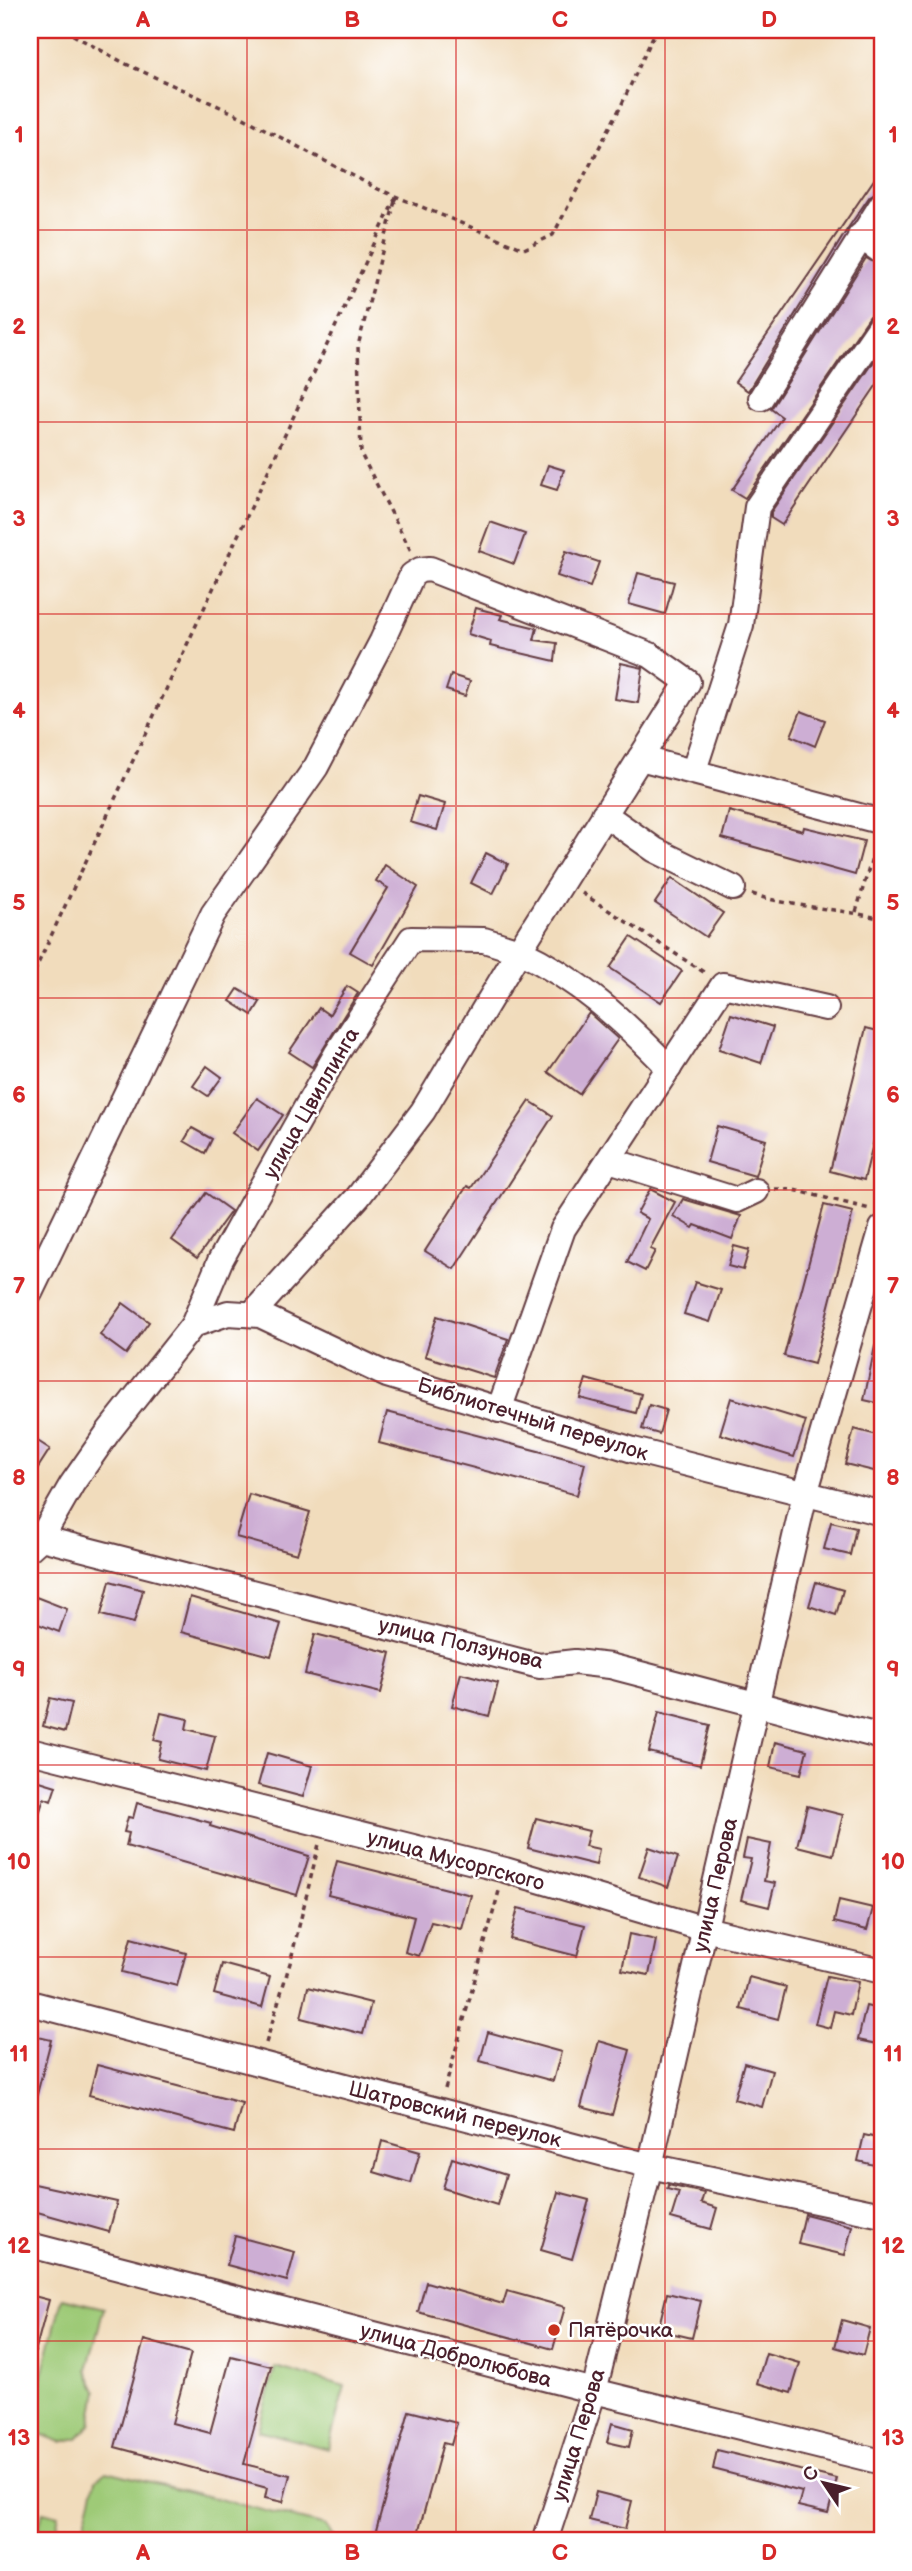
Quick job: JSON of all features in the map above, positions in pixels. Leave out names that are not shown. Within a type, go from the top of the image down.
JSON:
[{"type":"street","points":[[761,398],[882,204]]},
{"type":"street","points":[[860,236],[882,251]]},
{"type":"street","points":[[694,770],[741,625],[757,507],[882,324]]},
{"type":"street","points":[[30,1293],[213,914],[316,767],[382,641],[412,575],[420,570],[430,569],[650,655],[688,682],[715,707]]},
{"type":"street","points":[[252,1314],[358,1197],[423,1111],[519,951],[688,682]]},
{"type":"street","points":[[640,758],[694,770],[880,829]]},
{"type":"street","points":[[604,814],[655,850],[733,887]]},
{"type":"street","name":"улица Цвиллинга","points":[[35,1543],[109,1431],[193,1325],[220,1261],[337,1053],[411,939],[484,940],[519,951]]},
{"type":"street","points":[[519,951],[551,966],[629,1026],[669,1068]]},
{"type":"street","points":[[499,1410],[562,1229],[723,985],[826,1008]]},
{"type":"street","points":[[610,1160],[737,1199],[756,1191]]},
{"type":"street","name":"улица Перова","points":[[545,2541],[594,2391],[650,2166],[754,1704],[805,1494],[877,1268],[882,1228]]},
{"type":"street","name":"Библиотечный переулок","points":[[193,1325],[228,1313],[252,1314],[387,1375],[632,1450],[882,1513]]},
{"type":"street","name":"улица Ползунова","points":[[35,1543],[539,1665],[575,1662],[610,1666],[882,1737]]},
{"type":"street","name":"улица Мусоргского","points":[[30,1751],[505,1870],[705,1930],[882,1971]]},
{"type":"street","name":"Шатровский переулок","points":[[30,2003],[259,2065],[440,2108],[650,2166],[882,2216]]},
{"type":"street","name":"улица Добролюбова","points":[[30,2245],[594,2391],[882,2462]]},
{"type":"path","points":[[64,30],[125,64],[240,116],[396,197],[524,249],[553,235],[620,108],[656,30]]},
{"type":"path","points":[[396,197],[358,346],[361,454],[420,570]]},
{"type":"path","points":[[30,981],[396,197]]},
{"type":"path","points":[[856,912],[880,829]]},
{"type":"path","points":[[563,880],[723,985]]},
{"type":"path","points":[[733,887],[780,903],[856,912],[882,919]]},
{"type":"path","points":[[756,1191],[790,1189],[882,1212]]},
{"type":"path","points":[[259,2065],[290,1963],[324,1826]]},
{"type":"path","points":[[440,2108],[505,1870]]},
{"type":"green space","points":[[62,2298],[104,2308],[87,2370],[97,2391],[91,2424],[78,2438],[61,2442],[30,2430],[30,2426]]},
{"type":"green space","points":[[275,2367],[345,2386],[328,2449],[258,2430]]},
{"type":"green space","points":[[107,2471],[325,2526],[334,2537],[332,2541],[80,2541],[96,2479]]},
{"type":"green space","points":[[43,2511],[59,2515],[53,2541],[36,2541]]},
{"type":"building","points":[[882,168],[882,189],[870,196],[848,228],[748,391],[735,382]]},
{"type":"building","points":[[866,258],[882,267],[882,309],[870,316],[745,498],[732,490],[782,417],[771,409]]},
{"type":"building","points":[[882,350],[882,377],[782,525],[771,518],[771,512]]},
{"type":"building","points":[[548,465],[564,470],[557,490],[541,485]]},
{"type":"building","points":[[490,522],[525,534],[514,564],[479,551]]},
{"type":"building","points":[[566,551],[599,562],[590,587],[557,576]]},
{"type":"building","points":[[638,573],[674,582],[665,614],[629,604]]},
{"type":"building","points":[[476,608],[502,615],[500,619],[537,628],[534,640],[557,643],[555,661],[490,646],[491,641],[468,634]]},
{"type":"building","points":[[621,663],[643,668],[638,703],[615,699]]},
{"type":"building","points":[[451,675],[470,681],[465,696],[446,690]]},
{"type":"building","points":[[801,711],[825,720],[815,746],[791,736]]},
{"type":"building","points":[[418,796],[445,804],[437,830],[410,822]]},
{"type":"building","points":[[729,811],[803,831],[804,827],[864,841],[855,875],[722,838]]},
{"type":"building","points":[[486,853],[508,864],[493,894],[471,883]]},
{"type":"building","points":[[385,865],[418,887],[373,965],[350,952],[388,888],[376,881]]},
{"type":"building","points":[[672,878],[723,913],[706,937],[655,903]]},
{"type":"building","points":[[631,937],[682,971],[661,1002],[610,968]]},
{"type":"building","points":[[347,986],[358,993],[312,1067],[289,1052],[319,1008],[329,1015]]},
{"type":"building","points":[[238,989],[260,1002],[252,1015],[230,1001]]},
{"type":"building","points":[[589,1013],[618,1039],[579,1094],[548,1072]]},
{"type":"building","points":[[731,1014],[773,1027],[761,1063],[719,1049]]},
{"type":"building","points":[[866,1028],[882,1032],[882,1108],[864,1180],[830,1171]]},
{"type":"building","points":[[207,1066],[222,1077],[208,1096],[193,1086]]},
{"type":"building","points":[[257,1098],[283,1115],[258,1151],[232,1133]]},
{"type":"building","points":[[530,1101],[553,1116],[454,1269],[425,1251],[467,1186],[471,1188]]},
{"type":"building","points":[[717,1126],[766,1140],[755,1176],[707,1162]]},
{"type":"building","points":[[192,1128],[212,1139],[205,1153],[184,1141]]},
{"type":"building","points":[[650,1189],[675,1202],[650,1249],[655,1251],[645,1271],[627,1262],[648,1219],[637,1213]]},
{"type":"building","points":[[206,1193],[231,1211],[197,1258],[172,1240]]},
{"type":"building","points":[[683,1199],[741,1216],[732,1239],[695,1225],[693,1228],[673,1216]]},
{"type":"building","points":[[824,1205],[853,1212],[814,1364],[784,1356]]},
{"type":"building","points":[[734,1246],[749,1250],[743,1270],[728,1266]]},
{"type":"building","points":[[695,1282],[721,1290],[710,1322],[684,1314]]},
{"type":"building","points":[[123,1303],[149,1322],[126,1354],[100,1335]]},
{"type":"building","points":[[437,1316],[508,1339],[494,1378],[425,1356]]},
{"type":"building","points":[[875,1346],[882,1347],[882,1404],[864,1400]]},
{"type":"building","points":[[586,1379],[641,1394],[636,1413],[580,1398]]},
{"type":"building","points":[[731,1398],[806,1421],[794,1457],[720,1434]]},
{"type":"building","points":[[649,1405],[666,1410],[659,1434],[642,1429]]},
{"type":"building","points":[[387,1412],[585,1463],[577,1495],[379,1443]]},
{"type":"building","points":[[854,1429],[877,1435],[875,1443],[882,1445],[882,1473],[845,1464]]},
{"type":"building","points":[[30,1436],[50,1449],[30,1480]]},
{"type":"building","points":[[249,1494],[310,1512],[297,1554],[236,1537]]},
{"type":"building","points":[[831,1522],[856,1528],[850,1555],[824,1549]]},
{"type":"building","points":[[110,1581],[143,1590],[134,1623],[101,1615]]},
{"type":"building","points":[[816,1582],[843,1590],[836,1615],[809,1606]]},
{"type":"building","points":[[36,1597],[67,1609],[59,1632],[30,1621]]},
{"type":"building","points":[[190,1597],[281,1624],[271,1656],[181,1632]]},
{"type":"building","points":[[315,1634],[391,1653],[381,1693],[305,1674]]},
{"type":"building","points":[[461,1673],[498,1683],[489,1716],[452,1706]]},
{"type":"building","points":[[50,1698],[72,1703],[65,1732],[43,1726]]},
{"type":"building","points":[[659,1712],[710,1725],[700,1765],[649,1752]]},
{"type":"building","points":[[161,1713],[188,1719],[186,1729],[215,1736],[206,1771],[158,1759],[162,1742],[154,1740]]},
{"type":"building","points":[[775,1742],[807,1750],[801,1774],[770,1767]]},
{"type":"building","points":[[267,1753],[312,1766],[303,1797],[258,1785]]},
{"type":"building","points":[[30,1778],[56,1786],[51,1801],[44,1798],[33,1833],[30,1833]]},
{"type":"building","points":[[137,1803],[211,1823],[210,1826],[309,1856],[297,1895],[126,1846],[129,1833],[124,1832],[128,1817],[133,1818]]},
{"type":"building","points":[[807,1806],[843,1815],[833,1855],[797,1846]]},
{"type":"building","points":[[536,1818],[589,1831],[585,1846],[599,1849],[596,1865],[528,1848]]},
{"type":"building","points":[[747,1839],[771,1844],[764,1881],[775,1883],[769,1907],[741,1900],[751,1859],[743,1858]]},
{"type":"building","points":[[649,1847],[678,1857],[668,1887],[639,1877]]},
{"type":"building","points":[[337,1861],[471,1895],[462,1929],[431,1922],[419,1956],[405,1952],[414,1917],[328,1895]]},
{"type":"building","points":[[839,1900],[873,1908],[867,1930],[834,1922]]},
{"type":"building","points":[[518,1908],[585,1925],[577,1956],[510,1939]]},
{"type":"building","points":[[629,1934],[656,1940],[649,1975],[622,1970]]},
{"type":"building","points":[[131,1938],[186,1953],[177,1986],[122,1972]]},
{"type":"building","points":[[222,1964],[270,1977],[262,2007],[214,1994]]},
{"type":"building","points":[[827,1976],[858,1982],[851,2015],[834,2011],[830,2028],[815,2024]]},
{"type":"building","points":[[749,1977],[786,1987],[778,2019],[741,2009]]},
{"type":"building","points":[[308,1987],[371,2003],[363,2034],[301,2018]]},
{"type":"building","points":[[866,2006],[882,2010],[882,2045],[858,2040]]},
{"type":"building","points":[[488,2032],[561,2052],[553,2081],[480,2061]]},
{"type":"building","points":[[30,2035],[51,2040],[35,2102],[30,2101]]},
{"type":"building","points":[[599,2041],[630,2050],[612,2115],[581,2107]]},
{"type":"building","points":[[744,2063],[772,2071],[762,2107],[734,2099]]},
{"type":"building","points":[[97,2065],[242,2103],[234,2133],[89,2095]]},
{"type":"building","points":[[864,2135],[882,2139],[882,2167],[858,2161]]},
{"type":"building","points":[[382,2141],[420,2152],[411,2183],[374,2172]]},
{"type":"building","points":[[452,2158],[506,2175],[497,2205],[443,2188]]},
{"type":"building","points":[[30,2183],[117,2202],[109,2232],[30,2210]]},
{"type":"building","points":[[668,2185],[704,2193],[701,2203],[717,2208],[711,2229],[671,2218],[679,2192],[667,2189]]},
{"type":"building","points":[[558,2192],[589,2200],[572,2259],[541,2250]]},
{"type":"building","points":[[805,2214],[852,2226],[845,2255],[798,2244]]},
{"type":"building","points":[[235,2236],[295,2252],[287,2281],[227,2265]]},
{"type":"building","points":[[426,2282],[503,2304],[507,2291],[565,2307],[553,2349],[418,2312]]},
{"type":"building","points":[[667,2293],[701,2301],[692,2338],[658,2330]]},
{"type":"building","points":[[30,2295],[49,2300],[35,2352],[30,2352]]},
{"type":"building","points":[[842,2320],[870,2328],[863,2355],[835,2347]]},
{"type":"building","points":[[144,2340],[191,2353],[172,2423],[210,2433],[231,2356],[271,2366],[244,2464],[290,2475],[283,2502],[265,2498],[267,2488],[115,2447]]},
{"type":"building","points":[[766,2353],[800,2363],[791,2393],[757,2383]]},
{"type":"building","points":[[409,2411],[457,2423],[451,2445],[443,2443],[416,2541],[373,2541]]},
{"type":"building","points":[[612,2423],[633,2429],[629,2447],[607,2442]]},
{"type":"building","points":[[717,2450],[837,2479],[828,2513],[798,2506],[802,2492],[713,2469]]},
{"type":"building","points":[[596,2492],[632,2501],[625,2529],[589,2520]]},
{"type":"place","name":"Пятёрочка","points":[[554,2330]]}]
